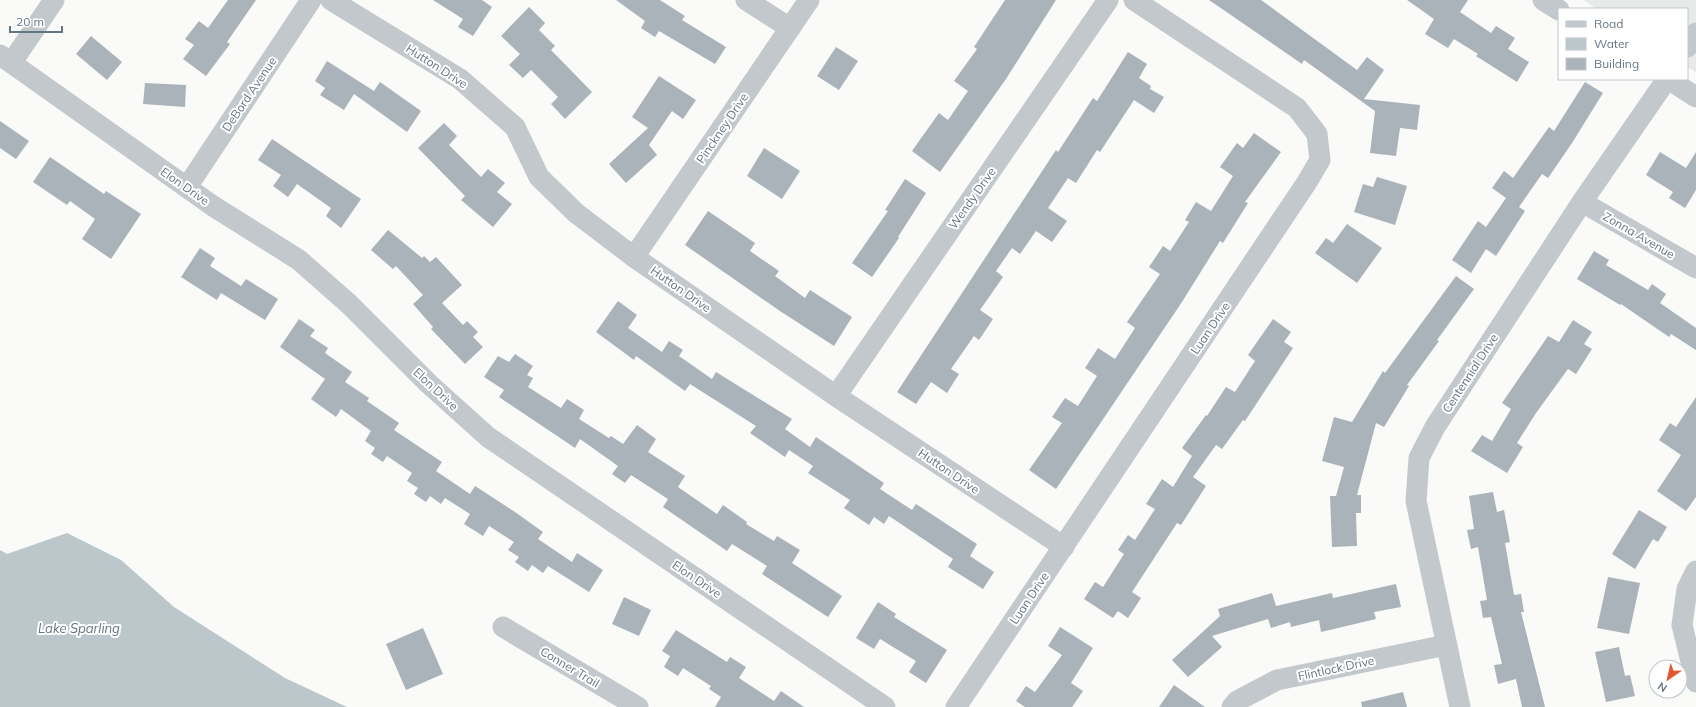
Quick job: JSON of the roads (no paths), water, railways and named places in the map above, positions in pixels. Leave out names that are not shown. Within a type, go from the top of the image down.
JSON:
[{"type":"street","points":[[6,59],[54,0]]},
{"type":"street","name":"DeBord Avenue","points":[[187,187],[311,0]]},
{"type":"street","name":"Hutton Drive","points":[[331,0],[460,79],[515,127],[539,177],[576,212],[634,256],[836,396],[1064,546]]},
{"type":"street","points":[[746,0],[790,28]]},
{"type":"street","name":"Pinckney Drive","points":[[634,256],[810,0]]},
{"type":"street","name":"Wendy Drive","points":[[836,396],[1108,0]]},
{"type":"street","name":"Luan Drive","points":[[956,707],[1307,182],[1320,160],[1317,134],[1297,108],[1134,0]]},
{"type":"street","points":[[1543,0],[1558,9]]},
{"type":"street","points":[[1688,45],[1696,33]]},
{"type":"street","name":"Elon Drive","points":[[6,59],[213,206],[299,260],[349,304],[429,384],[488,437],[885,707]]},
{"type":"street","name":"Centennial Drive","points":[[1460,707],[1416,501],[1419,458],[1435,427],[1582,202],[1666,80]]},
{"type":"street","points":[[1669,80],[1696,97]]},
{"type":"street","name":"Zonna Avenue","points":[[1582,202],[1696,268]]},
{"type":"street","points":[[1696,571],[1687,589],[1682,625],[1696,682]]},
{"type":"street","name":"Conner Trail","points":[[503,627],[638,707]]},
{"type":"street","name":"Flintlock Drive","points":[[1232,707],[1237,701],[1277,680],[1446,645]]},
{"type":"water","name":"Lake Sparling","points":[[67,533],[121,560],[174,607],[285,678],[347,707],[0,707],[0,550],[7,554]]}]
